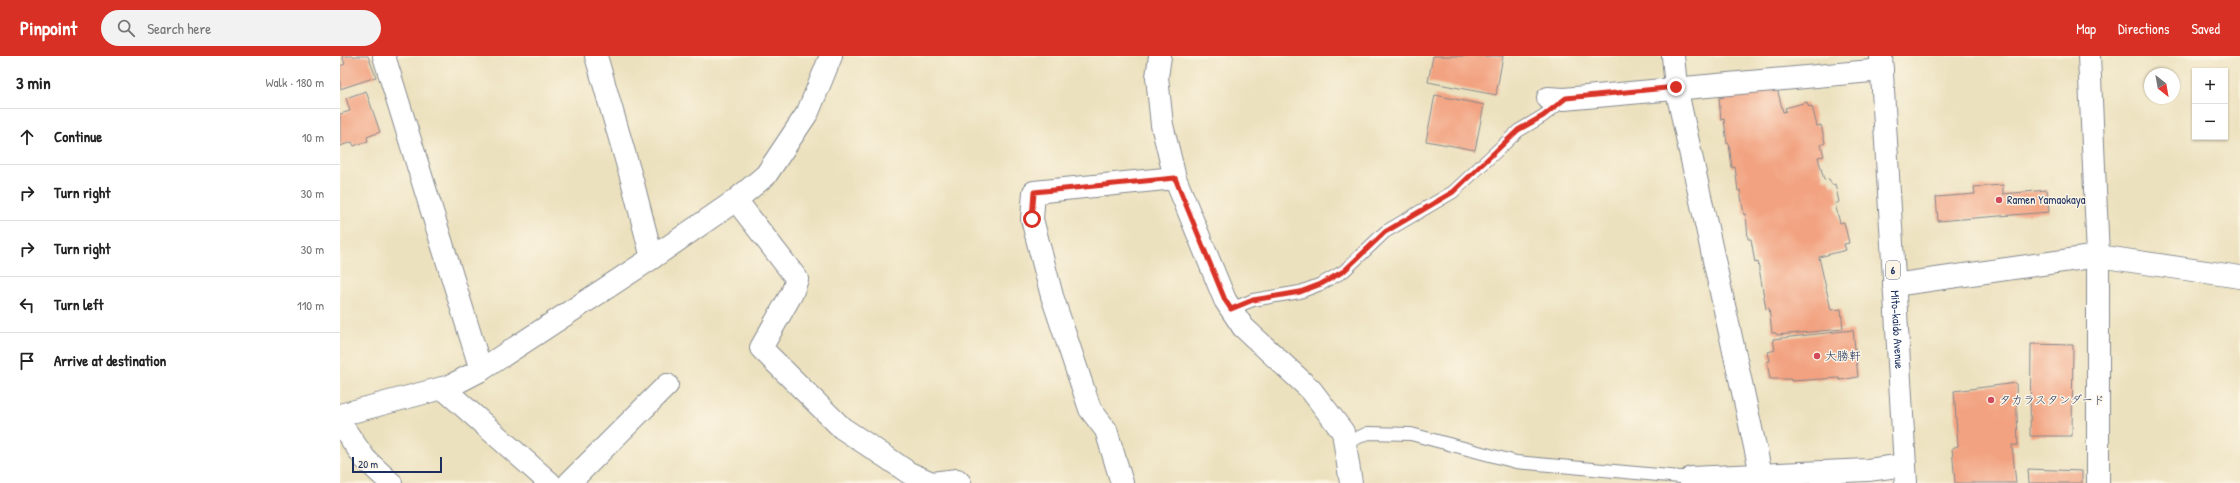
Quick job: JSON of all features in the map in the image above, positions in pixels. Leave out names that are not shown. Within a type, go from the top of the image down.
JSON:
[{"type":"main road","points":[[384,56],[481,370]]},
{"type":"main road","points":[[596,56],[632,180],[652,258]]},
{"type":"main road","points":[[340,415],[444,388],[481,370],[652,258],[736,200],[766,175],[808,112],[831,56]]},
{"type":"main road","points":[[1160,56],[1157,77],[1162,125],[1175,178],[1225,300],[1243,327],[1311,390],[1326,407],[1343,432],[1350,483]]},
{"type":"main road","points":[[1672,56],[1676,87],[1761,474]]},
{"type":"main road","points":[[2089,56],[2098,256],[2098,483]]},
{"type":"main road","points":[[1557,98],[1676,87],[1882,63]]},
{"type":"main road","name":"Mito-kaido Avenue","points":[[1882,63],[1905,474]]},
{"type":"main road","points":[[1122,483],[1106,430],[1090,409],[1052,296],[1032,219],[1034,192],[1175,178]]},
{"type":"main road","points":[[736,200],[797,279],[792,293],[761,348],[837,423],[854,436],[909,473],[932,483],[957,480],[960,483]]},
{"type":"main road","points":[[1894,285],[2098,256],[2240,277]]},
{"type":"main road","points":[[569,483],[667,384]]},
{"type":"main road","points":[[444,388],[550,483]]},
{"type":"main road","points":[[340,423],[365,459],[391,483]]},
{"type":"main road","points":[[1691,481],[1761,474],[1868,470],[1905,474]]},
{"type":"lane","points":[[1231,309],[1253,300],[1300,292],[1321,284],[1344,271],[1385,232],[1453,192],[1518,130],[1543,116],[1557,98]]},
{"type":"lane","points":[[1344,444],[1368,433],[1411,434],[1516,462],[1691,481]]},
{"type":"building","points":[[342,56],[368,56],[376,77],[340,89],[340,66],[345,64]]},
{"type":"building","points":[[1433,56],[1503,56],[1496,95],[1428,82]]},
{"type":"building","points":[[1777,88],[1783,112],[1786,111],[1785,108],[1807,102],[1809,107],[1812,106],[1817,126],[1821,125],[1825,143],[1821,145],[1824,156],[1818,157],[1824,180],[1829,179],[1832,185],[1835,184],[1839,202],[1835,204],[1840,223],[1844,222],[1849,243],[1844,244],[1846,250],[1819,257],[1831,310],[1841,309],[1843,329],[1777,335],[1776,333],[1772,333],[1769,308],[1766,309],[1758,262],[1755,263],[1751,239],[1748,239],[1746,214],[1744,215],[1740,190],[1738,191],[1735,167],[1732,168],[1724,119],[1721,120],[1719,98],[1724,97],[1723,94]]},
{"type":"building","points":[[366,91],[380,132],[367,137],[368,141],[354,146],[352,142],[340,146],[340,114],[350,111],[346,98]]},
{"type":"building","points":[[1435,95],[1484,105],[1475,150],[1426,141]]},
{"type":"building","points":[[2003,185],[2003,194],[2047,190],[2049,212],[1938,221],[1936,197],[1975,194],[1974,187]]},
{"type":"building","points":[[1853,330],[1858,377],[1840,380],[1839,378],[1791,381],[1791,379],[1770,379],[1767,362],[1770,361],[1768,352],[1775,350],[1773,339]]},
{"type":"building","points":[[2031,344],[2073,345],[2072,436],[2030,436]]},
{"type":"building","points":[[2016,383],[2018,445],[2012,445],[2016,483],[1955,483],[1952,448],[1958,446],[1954,391]]},
{"type":"building","points":[[2028,469],[2082,471],[2082,483],[2029,483]]},
{"type":"place","name":"Ramen Yamaokaya","points":[[1999,200]]},
{"type":"place","name":"大勝軒","points":[[1817,356]]},
{"type":"place","name":"タカラスタンダード","points":[[1991,400]]},
{"type":"route","points":[[1032,219],[1034,192],[1175,178],[1225,300],[1231,309],[1253,300],[1300,292],[1321,284],[1344,271],[1385,232],[1453,192],[1518,130],[1543,116],[1566,98],[1676,87]]}]
